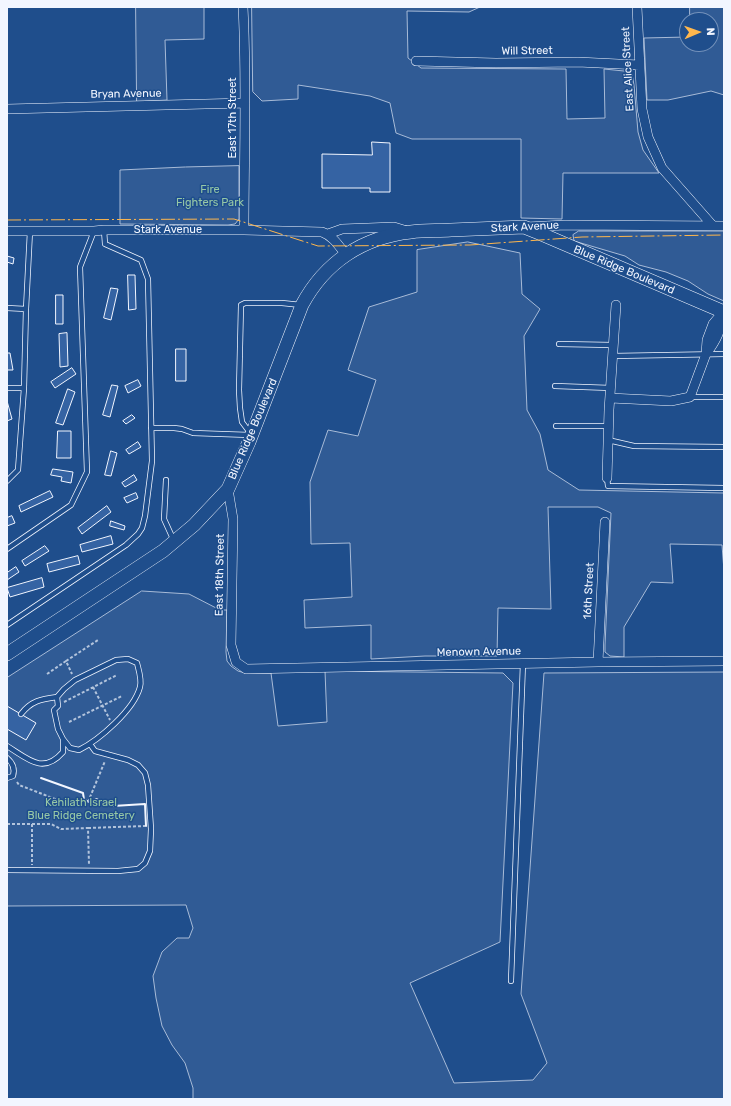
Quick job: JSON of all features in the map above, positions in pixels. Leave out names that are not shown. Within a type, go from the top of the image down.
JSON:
[{"type":"main road","name":"Stark Avenue","points":[[411,232],[524,227]]},
{"type":"main road","name":"Blue Ridge Boulevard","points":[[524,227],[724,312]]},
{"type":"main road","name":"Blue Ridge Boulevard","points":[[7,654],[163,551],[194,525],[228,488],[252,435],[308,293],[322,275],[358,247],[379,238],[411,232]]},
{"type":"street","name":"East 17th Street","points":[[243,7],[245,42],[244,230]]},
{"type":"street","name":"East Alice Street","points":[[637,7],[642,109],[648,137],[662,168],[713,226]]},
{"type":"street","name":"Will Street","points":[[416,61],[496,63],[578,62],[639,65]]},
{"type":"street","name":"Bryan Avenue","points":[[7,109],[245,103]]},
{"type":"street","name":"Stark Avenue","points":[[524,227],[565,225],[724,226]]},
{"type":"street","name":"Stark Avenue","points":[[7,231],[244,230],[322,232],[328,234],[342,229],[394,227],[411,232]]},
{"type":"street","points":[[328,234],[334,239],[346,255]]},
{"type":"street","points":[[608,478],[608,440],[616,305]]},
{"type":"street","points":[[610,398],[671,401],[690,397],[706,354],[708,340],[713,324],[724,312]]},
{"type":"street","name":"East 18th Street","points":[[228,488],[233,519],[231,645],[236,662]]},
{"type":"street","name":"16th Street","points":[[598,662],[604,522]]},
{"type":"street","name":"Menown Avenue","points":[[236,662],[246,669],[523,663],[724,661]]},
{"type":"lane","points":[[7,625],[126,545],[138,534],[142,528],[146,516],[152,461],[148,279],[142,260],[105,244],[104,230]]},
{"type":"lane","points":[[7,481],[18,470],[24,388],[30,231]]},
{"type":"lane","points":[[7,549],[71,505],[87,472],[80,267],[94,231]]},
{"type":"lane","points":[[252,435],[242,422],[240,408],[241,305],[245,302],[282,302],[302,305]]},
{"type":"lane","points":[[7,308],[26,309]]},
{"type":"lane","points":[[559,344],[613,346]]},
{"type":"lane","points":[[612,356],[724,354]]},
{"type":"lane","points":[[555,386],[611,388]]},
{"type":"lane","points":[[7,388],[24,388]]},
{"type":"lane","points":[[690,397],[724,397]]},
{"type":"lane","points":[[556,426],[609,426]]},
{"type":"lane","points":[[151,428],[174,428],[193,433],[252,435]]},
{"type":"lane","points":[[608,440],[634,446],[724,447]]},
{"type":"lane","points":[[608,478],[608,486],[724,488]]},
{"type":"lane","points":[[166,480],[164,519],[174,541]]},
{"type":"lane","points":[[128,659],[137,663],[140,672],[140,686],[135,700],[125,713],[113,724],[90,744],[79,750],[70,748],[58,729],[54,710],[58,706],[57,698],[64,689],[75,680],[116,660],[128,659]]},
{"type":"lane","points":[[511,981],[523,663]]},
{"type":"lane","points":[[21,714],[32,703],[39,700],[57,698]]},
{"type":"lane","points":[[7,746],[32,761],[43,764],[56,760],[63,752],[63,739]]},
{"type":"lane","points":[[7,870],[32,869],[118,871],[138,869],[145,863],[150,851],[151,829],[148,785],[145,773],[133,762],[96,751],[90,744]]},
{"type":"lane","points":[[7,758],[14,766],[15,771],[13,776],[7,778]]},
{"type":"path","points":[[47,674],[98,640]]},
{"type":"path","points":[[66,661],[75,680]]},
{"type":"path","points":[[58,706],[117,675]]},
{"type":"path","points":[[93,687],[113,724]]},
{"type":"path","points":[[69,722],[122,696]]},
{"type":"path","points":[[88,802],[108,754]]},
{"type":"path","points":[[13,776],[19,785],[62,802]]},
{"type":"path","points":[[7,824],[51,824],[61,829],[146,826]]},
{"type":"path","points":[[32,824],[32,869]]},
{"type":"path","points":[[88,828],[89,870]]},
{"type":"shaded area","points":[[136,7],[204,7],[204,39],[165,40],[167,100],[137,102]]},
{"type":"shaded area","points":[[252,7],[480,7],[469,12],[407,11],[408,58],[421,68],[566,69],[567,119],[605,118],[604,69],[624,71],[632,74],[638,132],[643,150],[659,173],[563,173],[562,219],[521,218],[521,139],[412,139],[396,133],[390,103],[370,96],[298,85],[298,99],[262,101],[253,92]]},
{"type":"shaded area","points":[[690,7],[724,7],[724,95],[711,91],[668,100],[647,100],[644,38],[679,37],[679,52],[719,52],[719,12],[690,12]]},
{"type":"shaded area","name":"Fire Fighters Park","points":[[239,166],[239,219],[235,224],[120,224],[120,170]]},
{"type":"shaded area","points":[[579,231],[724,231],[724,301],[708,294],[688,281],[666,272],[639,265],[625,256],[574,241],[573,235]]},
{"type":"shaded area","points":[[468,242],[520,253],[522,294],[540,309],[524,336],[527,410],[540,434],[548,470],[579,490],[724,493],[724,571],[722,545],[670,544],[673,583],[651,582],[624,627],[624,657],[610,656],[605,652],[611,513],[598,507],[548,507],[551,609],[498,608],[497,656],[425,656],[371,659],[371,625],[305,628],[304,600],[352,597],[350,543],[311,544],[310,482],[328,430],[358,436],[376,380],[348,370],[369,307],[417,292],[417,250]]},
{"type":"shaded area","points":[[142,591],[189,594],[220,610],[227,610],[227,661],[238,671],[245,673],[271,673],[278,726],[327,722],[325,671],[503,673],[513,683],[500,942],[410,983],[454,1083],[533,1080],[547,1063],[521,994],[544,673],[724,672],[724,1099],[193,1099],[193,1088],[185,1063],[172,1045],[162,1026],[153,976],[162,952],[177,938],[189,938],[193,928],[186,905],[7,906],[7,678]]},
{"type":"building","points":[[372,142],[390,143],[390,192],[370,192],[370,188],[322,188],[322,154],[372,155]]},
{"type":"building","points":[[7,256],[14,258],[13,264],[7,262]]},
{"type":"building","points":[[128,275],[135,275],[136,309],[129,310]]},
{"type":"building","points":[[111,288],[118,289],[111,320],[104,318]]},
{"type":"building","points":[[56,295],[63,295],[63,324],[56,324]]},
{"type":"building","points":[[67,333],[68,366],[60,367],[59,334]]},
{"type":"building","points":[[176,349],[186,349],[186,381],[176,381]]},
{"type":"building","points":[[7,353],[10,353],[13,370],[8,370]]},
{"type":"building","points":[[72,368],[76,374],[55,388],[51,382]]},
{"type":"building","points":[[138,380],[141,386],[128,393],[125,386]]},
{"type":"building","points":[[112,385],[118,386],[110,417],[103,415]]},
{"type":"building","points":[[68,389],[75,392],[63,425],[56,423]]},
{"type":"building","points":[[7,401],[12,419],[7,421]]},
{"type":"building","points":[[132,415],[135,418],[126,424],[123,421]]},
{"type":"building","points":[[58,431],[71,431],[71,458],[57,458]]},
{"type":"building","points":[[138,442],[141,447],[129,454],[126,450]]},
{"type":"building","points":[[111,451],[117,453],[111,476],[105,475]]},
{"type":"building","points":[[53,469],[73,472],[71,483],[61,481],[62,477],[51,475]]},
{"type":"building","points":[[134,475],[137,480],[125,487],[122,483]]},
{"type":"building","points":[[50,491],[53,497],[21,512],[19,506]]},
{"type":"building","points":[[136,493],[138,498],[127,503],[124,498]]},
{"type":"building","points":[[107,506],[111,512],[82,534],[78,528]]},
{"type":"building","points":[[12,516],[15,523],[7,526],[7,518]]},
{"type":"building","points":[[111,521],[125,526],[124,530],[110,526]]},
{"type":"building","points":[[111,536],[113,544],[82,552],[80,545]]},
{"type":"building","points":[[45,546],[49,551],[25,566],[22,561]]},
{"type":"building","points":[[78,556],[80,564],[49,572],[47,564]]},
{"type":"building","points":[[16,567],[19,572],[7,580],[7,573]]},
{"type":"building","points":[[42,578],[44,587],[10,597],[7,588]]},
{"type":"building","points":[[7,706],[36,723],[26,740],[7,729]]},
{"type":"wall","points":[[41,778],[83,793],[84,800],[92,803],[96,799],[113,806],[145,804],[146,826]]},
{"type":"power","points":[[7,220],[234,219],[318,246],[470,245],[582,237],[724,235]]},
{"type":"park label","name":"Kehilath Israel Blue Ridge Cemetery","points":[[81,809]]}]
